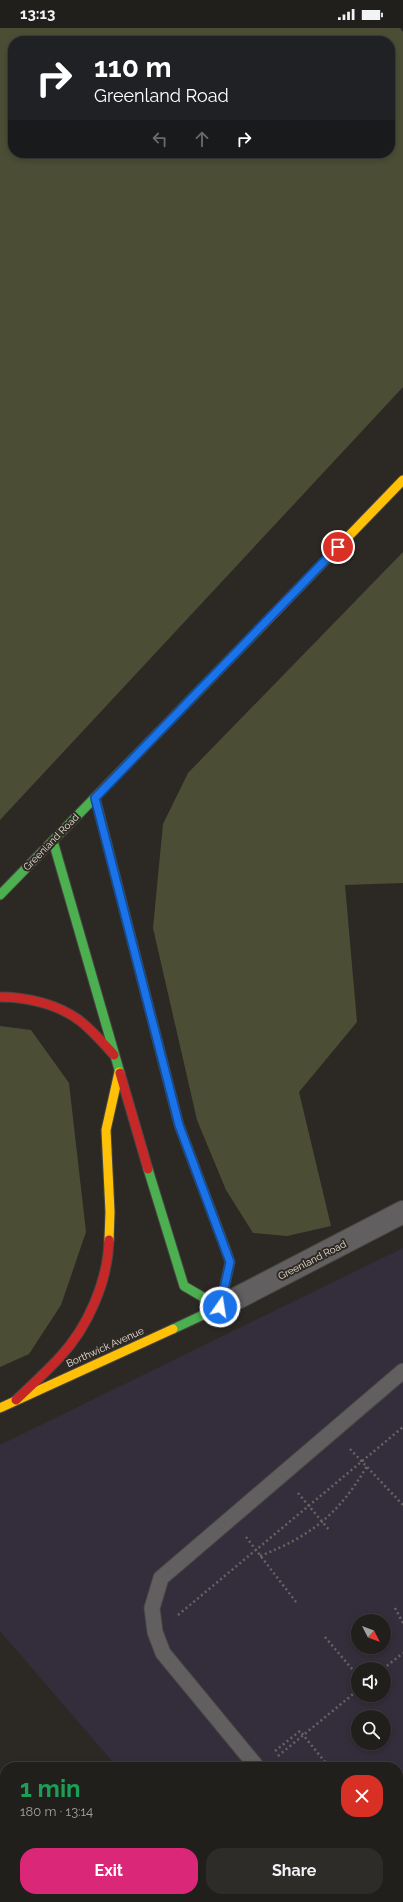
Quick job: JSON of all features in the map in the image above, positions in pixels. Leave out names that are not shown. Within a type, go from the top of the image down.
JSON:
[{"type":"street","name":"Greenland Road","points":[[0,895],[403,480]]},
{"type":"street","points":[[53,841],[114,1055],[120,1070],[184,1286],[220,1307],[230,1262],[179,1125],[95,798]]},
{"type":"street","points":[[0,997],[12,996],[44,1004],[75,1017],[114,1055]]},
{"type":"street","points":[[16,1400],[61,1356],[85,1322],[102,1288],[109,1255],[110,1212],[106,1130],[120,1070]]},
{"type":"street","name":"Greenland Road","points":[[220,1307],[403,1212]]},
{"type":"street","name":"Borthwick Avenue","points":[[0,1408],[220,1307]]},
{"type":"lane","points":[[253,1762],[163,1653],[155,1632],[152,1608],[161,1578],[403,1371]]},
{"type":"path","points":[[177,1616],[403,1427]]},
{"type":"path","points":[[333,1431],[403,1505]]},
{"type":"path","points":[[260,1556],[303,1536],[323,1522],[340,1506],[355,1487],[367,1466]]},
{"type":"path","points":[[282,1474],[330,1531]]},
{"type":"path","points":[[231,1518],[296,1602]]},
{"type":"path","points":[[395,1608],[403,1622]]},
{"type":"path","points":[[325,1636],[351,1668]]},
{"type":"path","points":[[391,1663],[403,1653]]},
{"type":"path","points":[[276,1758],[351,1696]]},
{"type":"path","points":[[270,1746],[275,1752],[300,1731],[325,1762]]},
{"type":"shaded area","points":[[403,1248],[403,1762],[113,1762],[0,1631],[0,1445]]},
{"type":"green space","points":[[0,28],[400,28],[403,32],[403,387],[0,820]]},
{"type":"green space","points":[[403,552],[403,883],[345,885],[357,1022],[299,1092],[331,1226],[287,1236],[253,1233],[226,1190],[197,1120],[153,928],[163,824],[188,773]]},
{"type":"green space","points":[[0,1026],[31,1030],[69,1083],[86,1232],[61,1305],[29,1354],[0,1367]]},
{"type":"traffic: fast","points":[[0,895],[258,630]]},
{"type":"traffic: fast","points":[[95,797],[179,1125],[225,1248]]},
{"type":"traffic: fast","points":[[53,841],[120,1073]]},
{"type":"traffic: fast","points":[[148,1169],[184,1286],[220,1307]]},
{"type":"traffic: fast","points":[[173,1329],[220,1307]]},
{"type":"traffic: slow","points":[[258,630],[403,480]]},
{"type":"traffic: slow","points":[[109,1240],[110,1212],[106,1130],[119,1072]]},
{"type":"traffic: slow","points":[[220,1307],[230,1262],[225,1248]]},
{"type":"traffic: slow","points":[[0,1408],[173,1329]]},
{"type":"traffic: jam","points":[[0,997],[21,998],[41,1002],[70,1014],[84,1024],[114,1055]]},
{"type":"traffic: jam","points":[[120,1073],[148,1169]]},
{"type":"traffic: jam","points":[[16,1400],[60,1357],[88,1318],[95,1303],[105,1271],[109,1240]]},
{"type":"route","points":[[220,1307],[230,1262],[179,1125],[95,798],[338,547]]}]
